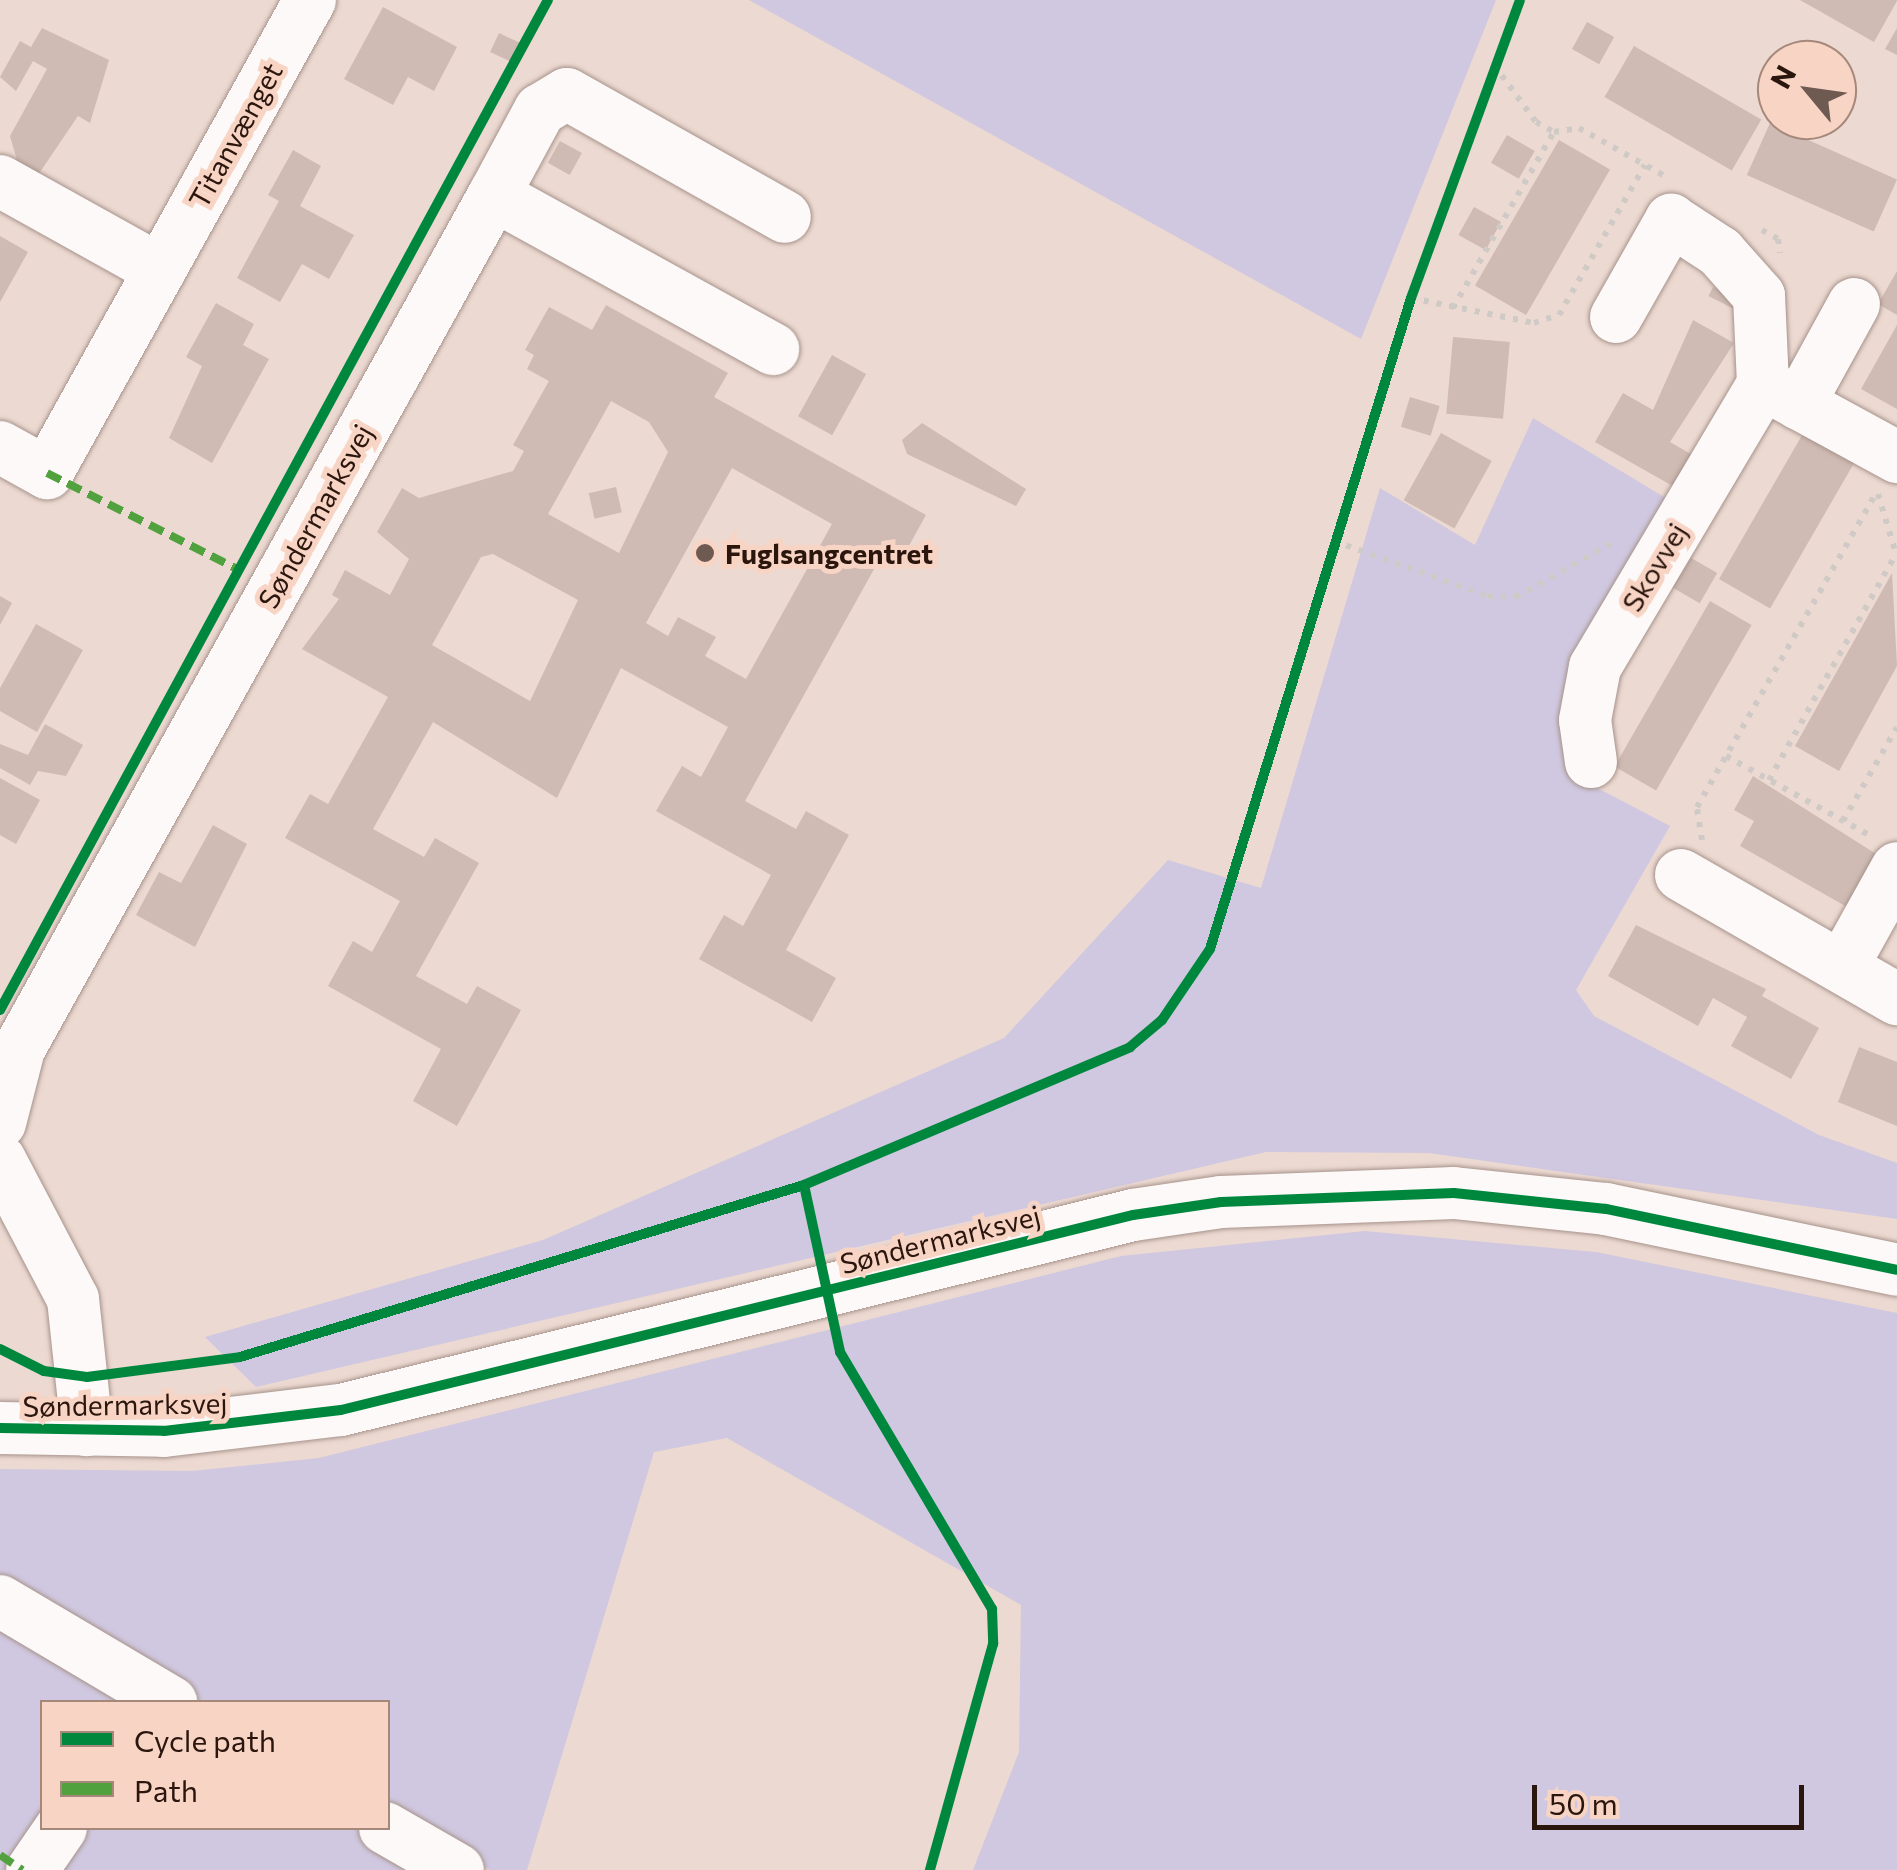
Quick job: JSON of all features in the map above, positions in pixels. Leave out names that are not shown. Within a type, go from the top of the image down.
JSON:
[{"type":"street","name":"Titanvænget","points":[[0,447],[47,473],[310,0]]},
{"type":"street","name":"Søndermarksvej","points":[[0,1122],[19,1049],[540,110],[567,94],[785,217]]},
{"type":"street","points":[[0,181],[160,270]]},
{"type":"street","points":[[494,194],[774,350]]},
{"type":"street","points":[[1616,317],[1671,220],[1720,252],[1758,296],[1781,394],[1887,474]]},
{"type":"street","name":"Skovvej","points":[[1591,762],[1585,720],[1595,667],[1687,512],[1854,304]]},
{"type":"street","points":[[1842,967],[1890,856]]},
{"type":"street","points":[[1680,875],[1897,998]]},
{"type":"street","name":"Søndermarksvej","points":[[0,1160],[73,1299],[87,1430]]},
{"type":"street","name":"Søndermarksvej","points":[[0,1428],[87,1430],[341,1410],[1133,1215],[1221,1202],[1454,1193],[1606,1209],[1897,1270]]},
{"type":"street","points":[[0,1601],[156,1699]]},
{"type":"street","points":[[32,1870],[60,1830]]},
{"type":"street","points":[[388,1830],[458,1870]]},
{"type":"path","points":[[1488,82],[1500,48]]},
{"type":"path","points":[[1453,309],[1554,132]]},
{"type":"path","points":[[1411,298],[1534,324],[1560,314],[1644,165]]},
{"type":"path","points":[[1405,316],[1418,280]]},
{"type":"path","points":[[1770,780],[1896,554],[1887,474]]},
{"type":"path","points":[[1680,875],[1707,832],[1697,807],[1887,474]]},
{"type":"path","points":[[1334,541],[1488,596],[1516,597],[1661,515],[1687,512]]},
{"type":"path","points":[[1329,560],[1340,522]]},
{"type":"path","points":[[1843,821],[1897,727]]},
{"type":"path","points":[[1726,756],[1843,821],[1890,856]]},
{"type":"shaded area","points":[[749,0],[1496,0],[1361,339]]},
{"type":"shaded area","points":[[1533,418],[1674,503],[1586,782],[1670,826],[1576,990],[1594,1016],[1819,1135],[1897,1163],[1897,1219],[1429,1153],[1266,1152],[256,1387],[205,1337],[543,1240],[1004,1038],[1168,860],[1261,888],[1380,488],[1475,545]]},
{"type":"shaded area","points":[[1365,1231],[1596,1252],[1897,1313],[1897,1870],[973,1870],[1019,1752],[1021,1605],[727,1438],[654,1452],[527,1870],[490,1870],[390,1812],[390,1700],[198,1700],[0,1586],[0,1469],[192,1471],[319,1458],[1121,1256]]},
{"type":"shaded area","points":[[0,1620],[138,1700],[40,1700],[40,1830],[358,1830],[428,1870],[0,1870]]},
{"type":"building","points":[[1800,0],[1897,0],[1897,1],[1874,42]]},
{"type":"building","points":[[383,7],[457,47],[434,91],[408,77],[393,105],[344,79]]},
{"type":"building","points":[[1587,22],[1614,37],[1599,64],[1572,49]]},
{"type":"building","points":[[42,28],[109,60],[90,123],[78,116],[38,175],[18,164],[10,136],[47,69],[33,61],[16,91],[0,77],[20,41],[31,47]]},
{"type":"building","points":[[1897,28],[1897,55],[1885,49]]},
{"type":"building","points":[[499,33],[520,43],[511,62],[490,52]]},
{"type":"building","points":[[1634,46],[1757,117],[1757,127],[1732,171],[1604,97]]},
{"type":"building","points":[[1507,135],[1535,151],[1519,179],[1491,163]]},
{"type":"building","points":[[1559,140],[1610,170],[1526,315],[1475,285]]},
{"type":"building","points":[[1762,140],[1808,140],[1897,180],[1874,232],[1747,175]]},
{"type":"building","points":[[560,141],[582,153],[570,175],[548,163]]},
{"type":"building","points":[[293,150],[321,166],[300,206],[354,235],[329,279],[302,264],[280,302],[237,278],[279,201],[268,195]]},
{"type":"building","points":[[1474,207],[1501,222],[1486,250],[1458,235]]},
{"type":"building","points":[[0,236],[28,252],[0,302]]},
{"type":"building","points":[[1897,271],[1897,315],[1878,304]]},
{"type":"building","points":[[1713,287],[1741,301],[1736,310],[1708,296]]},
{"type":"building","points":[[216,303],[254,324],[243,345],[269,359],[212,463],[169,438],[202,366],[186,357]]},
{"type":"building","points":[[606,305],[728,373],[714,397],[926,515],[900,562],[883,553],[745,801],[796,829],[806,811],[849,835],[786,950],[836,978],[812,1022],[699,959],[724,915],[743,926],[771,875],[656,811],[682,766],[701,777],[728,727],[621,668],[557,798],[433,722],[373,829],[424,857],[435,838],[479,863],[416,976],[467,1004],[477,986],[521,1010],[457,1126],[413,1101],[441,1049],[328,986],[353,941],[372,952],[400,901],[285,838],[310,794],[328,804],[388,697],[302,649],[339,599],[332,595],[345,570],[390,595],[409,559],[377,532],[402,488],[419,498],[513,471],[524,451],[513,445],[549,381],[527,369],[534,355],[525,350],[549,307],[592,330]],"holes":[[[611,401],[649,422],[668,452],[619,553],[548,514]],[[732,468],[832,524],[746,679],[705,656],[716,637],[678,617],[668,636],[646,623]],[[493,554],[578,600],[530,701],[432,645],[481,557]]]},
{"type":"building","points":[[1693,320],[1734,343],[1670,442],[1696,457],[1678,489],[1595,442],[1623,393],[1653,410]]},
{"type":"building","points":[[1897,325],[1897,409],[1861,389]]},
{"type":"building","points":[[1453,337],[1510,342],[1503,419],[1446,414]]},
{"type":"building","points":[[832,355],[866,374],[832,435],[798,416]]},
{"type":"building","points":[[1410,397],[1440,406],[1431,436],[1401,427]]},
{"type":"building","points":[[922,423],[1026,489],[1016,506],[907,454],[902,440]]},
{"type":"building","points":[[1805,430],[1856,459],[1770,608],[1719,579]]},
{"type":"building","points":[[1441,433],[1492,461],[1454,528],[1404,500]]},
{"type":"building","points":[[616,487],[622,512],[595,519],[589,493]]},
{"type":"building","points":[[1686,555],[1717,573],[1700,603],[1668,585]]},
{"type":"building","points":[[1892,573],[1897,666],[1839,771],[1795,746]]},
{"type":"building","points":[[0,596],[12,603],[0,625]]},
{"type":"building","points":[[1710,601],[1752,625],[1656,790],[1614,766]]},
{"type":"building","points":[[36,624],[83,650],[37,732],[0,711],[0,688]]},
{"type":"building","points":[[45,724],[83,745],[66,776],[38,771],[30,785],[0,768],[0,744],[28,755]]},
{"type":"building","points":[[1753,776],[1884,859],[1854,911],[1740,846],[1754,821],[1734,810]]},
{"type":"building","points":[[0,778],[40,800],[16,844],[0,835]]},
{"type":"building","points":[[213,825],[247,844],[195,947],[136,915],[159,872],[181,883]]},
{"type":"building","points":[[1636,925],[1766,989],[1762,996],[1819,1028],[1791,1079],[1731,1046],[1747,1017],[1713,998],[1698,1026],[1608,976]]},
{"type":"building","points":[[1859,1047],[1897,1062],[1897,1126],[1838,1102]]},
{"type":"marked path","points":[[47,473],[239,570]]},
{"type":"marked path","points":[[0,1855],[22,1870]]},
{"type":"cycle path","points":[[0,1010],[548,0]]},
{"type":"cycle path","points":[[0,1349],[44,1371],[87,1377],[240,1357],[804,1185],[1130,1047],[1162,1020],[1210,949],[1411,298],[1520,0]]},
{"type":"cycle path","points":[[804,1185],[840,1352],[992,1609],[993,1644],[930,1870]]},
{"type":"cycle path","points":[[0,1428],[164,1431],[341,1410],[1133,1215],[1221,1202],[1454,1193],[1606,1209],[1897,1270]]},
{"type":"place","name":"Fuglsangcentret","points":[[705,553]]}]
